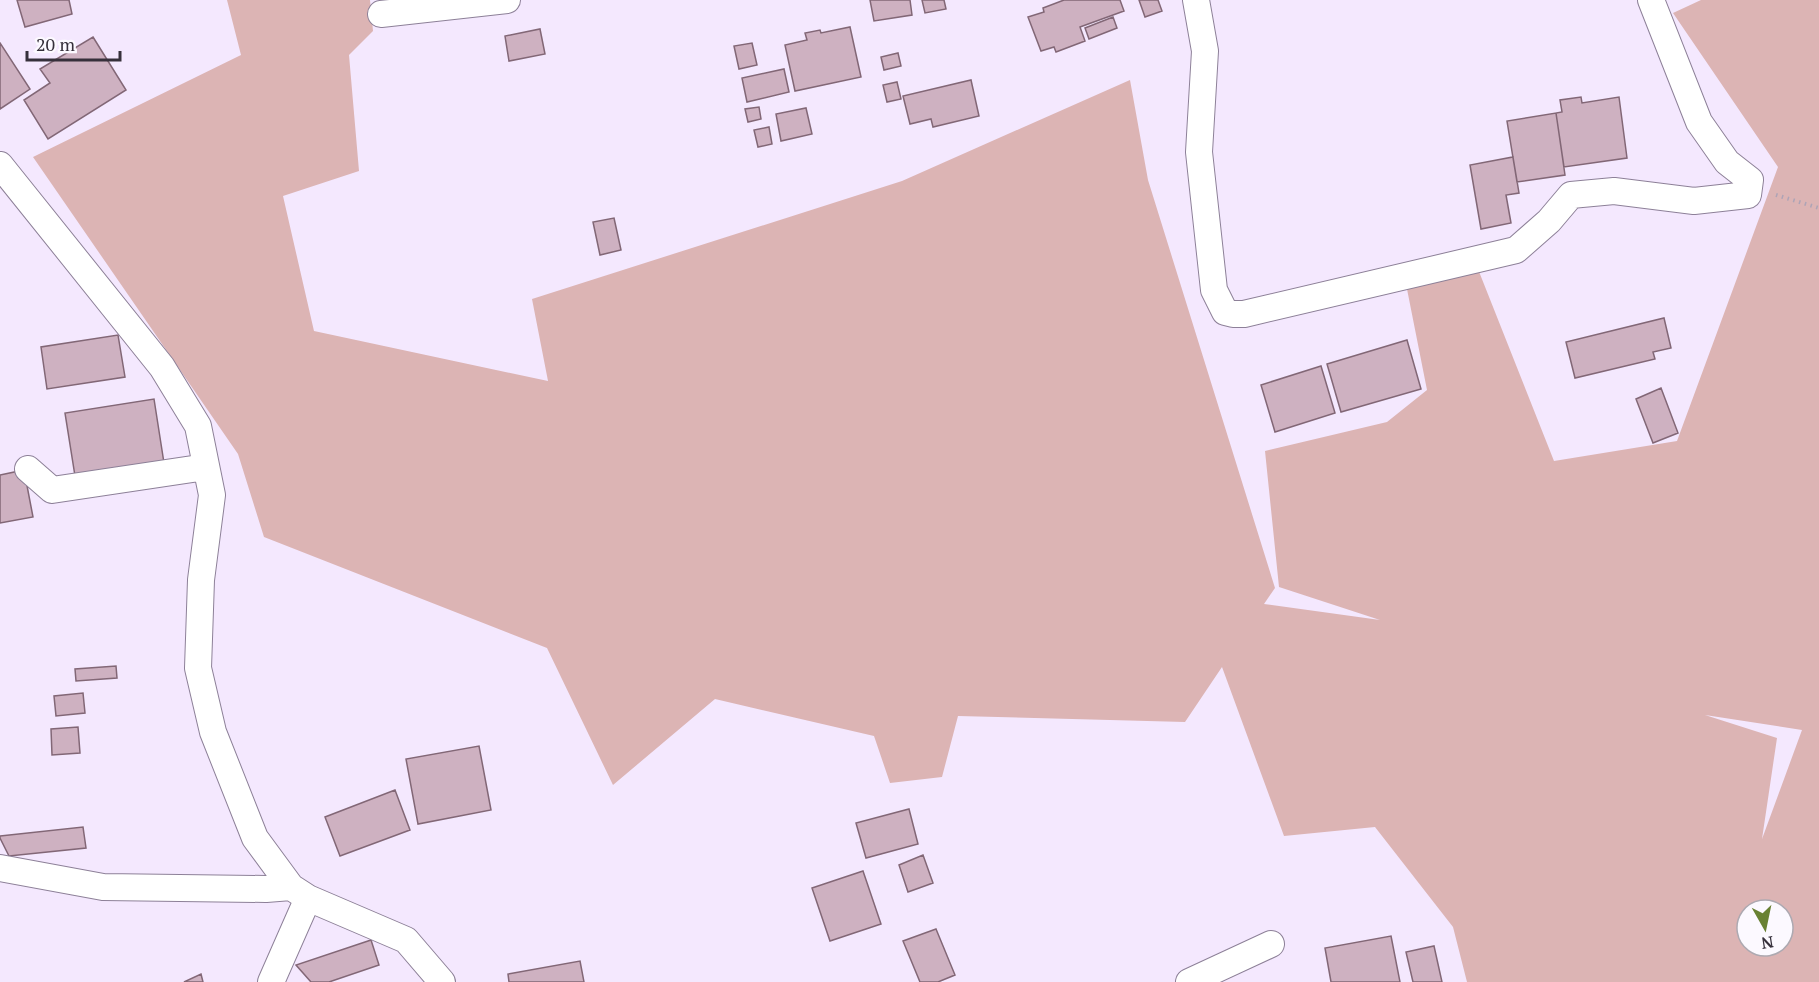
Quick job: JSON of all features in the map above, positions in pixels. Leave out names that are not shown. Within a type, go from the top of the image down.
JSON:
[{"type":"street","points":[[381,14],[507,0]]},
{"type":"street","points":[[1196,0],[1205,51],[1199,152],[1214,290],[1225,312],[1233,314],[1244,314],[1516,250],[1549,221],[1571,195],[1614,191],[1694,201],[1748,195],[1750,180],[1727,162],[1699,122],[1651,0]]},
{"type":"street","points":[[0,165],[162,367],[198,426],[212,495],[201,580],[198,668],[213,732],[255,838],[299,893]]},
{"type":"street","points":[[28,469],[52,490],[206,467]]},
{"type":"street","points":[[0,868],[103,887],[266,889],[299,893],[406,940],[442,982]]},
{"type":"street","points":[[271,982],[299,893]]},
{"type":"street","points":[[1189,982],[1271,944]]},
{"type":"path","points":[[1748,195],[1772,194],[1819,208]]},
{"type":"shaded area","points":[[227,0],[370,0],[373,31],[349,55],[359,171],[283,196],[314,331],[548,381],[532,299],[902,181],[1130,80],[1148,180],[1275,588],[1264,604],[1380,620],[1279,587],[1265,451],[1387,422],[1427,390],[1406,284],[1476,264],[1554,461],[1677,441],[1778,167],[1673,13],[1701,0],[1819,0],[1819,982],[1467,982],[1453,927],[1375,827],[1284,836],[1222,667],[1185,722],[958,716],[942,777],[890,783],[874,736],[715,699],[613,785],[547,648],[264,537],[238,454],[33,157],[241,55]],"holes":[[[1705,715],[1802,730],[1762,839],[1777,738]]]},
{"type":"building","points":[[17,0],[69,0],[72,14],[25,27]]},
{"type":"building","points":[[870,0],[910,0],[912,15],[874,21]]},
{"type":"building","points":[[922,0],[944,0],[946,9],[925,13]]},
{"type":"building","points":[[1064,0],[1120,0],[1124,11],[1080,27],[1085,41],[1056,52],[1054,47],[1041,51],[1028,17],[1044,12],[1043,8]]},
{"type":"building","points":[[1139,0],[1158,0],[1162,11],[1145,17]]},
{"type":"building","points":[[1113,17],[1117,28],[1089,39],[1085,28]]},
{"type":"building","points":[[850,27],[861,77],[795,91],[785,45],[807,40],[805,33],[820,30],[821,33]]},
{"type":"building","points":[[540,29],[545,54],[509,61],[505,36]]},
{"type":"building","points":[[93,37],[126,90],[48,139],[24,100],[50,83],[40,69]]},
{"type":"building","points":[[0,43],[30,89],[0,109]]},
{"type":"building","points":[[752,43],[757,65],[739,69],[734,46]]},
{"type":"building","points":[[898,53],[901,66],[884,70],[881,57]]},
{"type":"building","points":[[784,69],[789,92],[747,102],[742,78]]},
{"type":"building","points":[[971,80],[979,116],[933,127],[931,119],[910,124],[903,96]]},
{"type":"building","points":[[897,82],[901,99],[887,102],[883,85]]},
{"type":"building","points":[[1581,97],[1582,103],[1619,97],[1627,158],[1564,167],[1556,113],[1562,112],[1560,100]]},
{"type":"building","points":[[759,107],[761,119],[748,122],[745,109]]},
{"type":"building","points":[[806,108],[812,134],[781,141],[776,114]]},
{"type":"building","points":[[1556,113],[1565,175],[1517,182],[1507,121]]},
{"type":"building","points":[[769,127],[772,144],[758,147],[754,130]]},
{"type":"building","points":[[1513,157],[1519,193],[1506,195],[1511,223],[1481,229],[1470,165]]},
{"type":"building","points":[[614,218],[621,250],[600,255],[593,222]]},
{"type":"building","points":[[1664,318],[1671,348],[1653,352],[1655,359],[1575,378],[1566,342]]},
{"type":"building","points":[[118,335],[125,377],[47,389],[41,347]]},
{"type":"building","points":[[1407,340],[1421,389],[1341,412],[1327,364]]},
{"type":"building","points":[[1321,366],[1335,413],[1275,432],[1261,385]]},
{"type":"building","points":[[1661,388],[1678,433],[1653,443],[1636,399]]},
{"type":"building","points":[[154,399],[164,463],[75,476],[65,413]]},
{"type":"building","points":[[24,470],[33,517],[0,523],[0,475]]},
{"type":"building","points":[[116,666],[117,678],[76,681],[75,669]]},
{"type":"building","points":[[83,693],[85,713],[56,716],[54,696]]},
{"type":"building","points":[[78,727],[80,753],[52,755],[51,729]]},
{"type":"building","points":[[479,746],[491,810],[418,824],[406,759]]},
{"type":"building","points":[[395,790],[410,830],[340,856],[325,817]]},
{"type":"building","points":[[909,809],[918,844],[866,858],[856,823]]},
{"type":"building","points":[[83,827],[86,848],[9,856],[0,838],[0,836]]},
{"type":"building","points":[[923,855],[933,883],[908,892],[899,865]]},
{"type":"building","points":[[863,871],[881,924],[830,941],[812,888]]},
{"type":"building","points":[[936,929],[955,975],[938,982],[920,982],[903,941]]},
{"type":"building","points":[[1391,936],[1400,982],[1331,982],[1325,948]]},
{"type":"building","points":[[371,940],[379,965],[329,982],[311,982],[296,965]]},
{"type":"building","points":[[1434,946],[1442,982],[1413,982],[1406,952]]},
{"type":"building","points":[[580,961],[584,982],[509,982],[508,974]]},
{"type":"building","points":[[201,974],[203,982],[184,982]]}]
